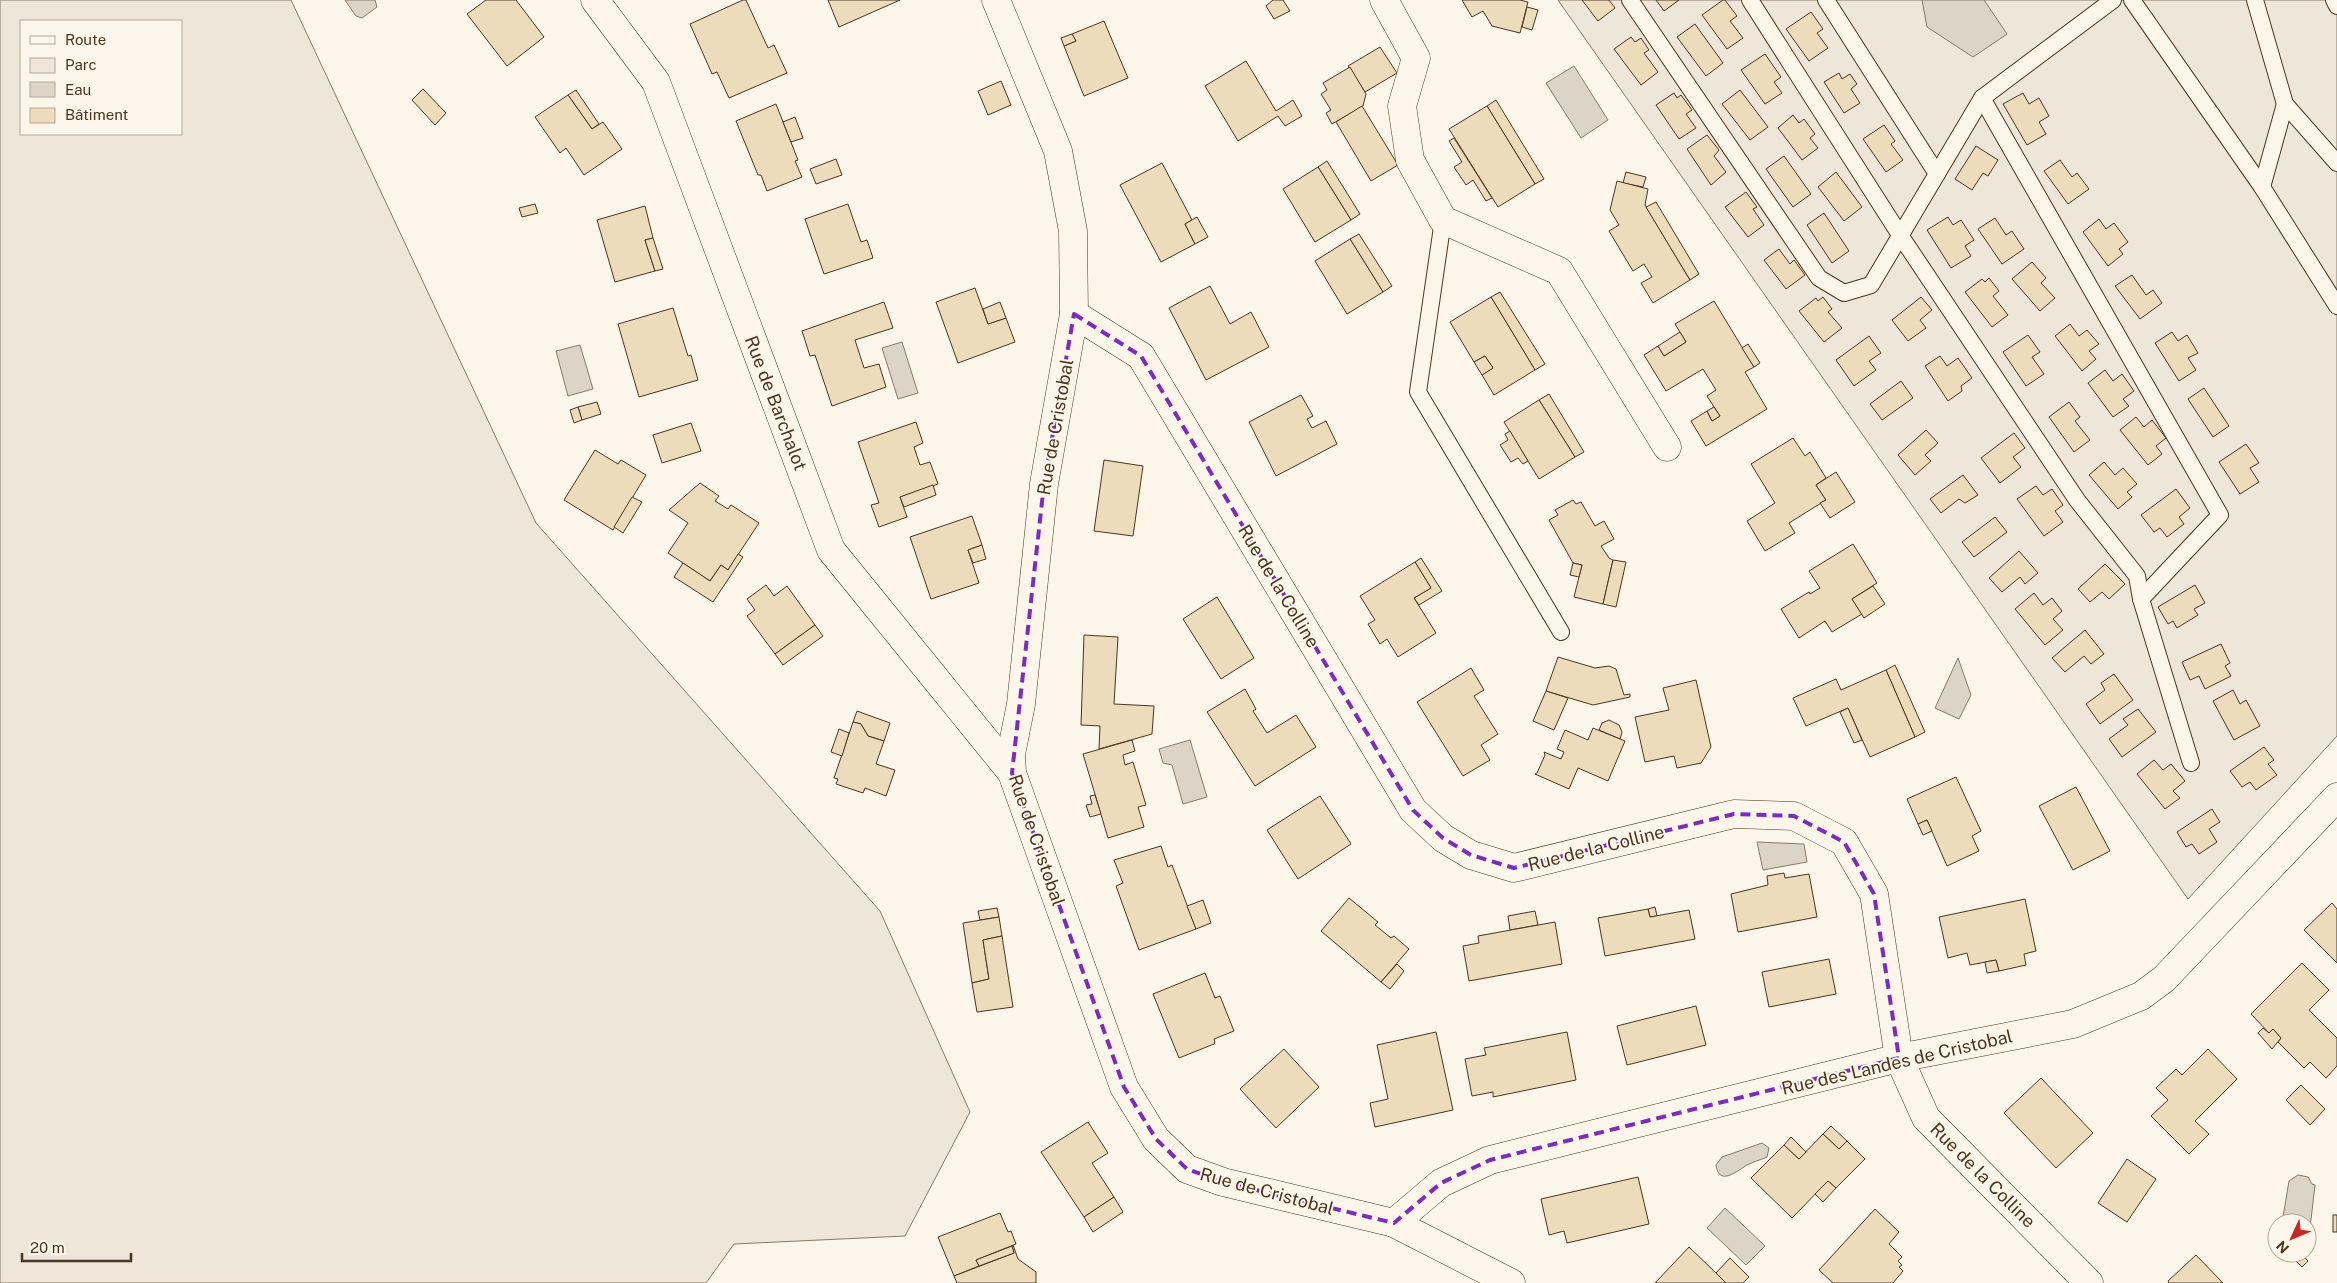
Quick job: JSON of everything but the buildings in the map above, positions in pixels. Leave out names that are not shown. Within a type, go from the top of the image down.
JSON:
[{"type":"street","name":"Rue de Barchalot","points":[[595,0],[656,82],[831,550],[1012,773]]},
{"type":"street","name":"Rue de Cristobal","points":[[996,0],[1058,151],[1073,231],[1074,314],[1044,484],[1021,704],[1011,754],[1012,773],[1124,1087],[1156,1139],[1187,1169],[1223,1182],[1394,1223],[1511,1283]]},
{"type":"street","points":[[1384,0],[1416,58],[1402,106],[1410,160],[1443,220],[1560,271],[1667,446]]},
{"type":"street","name":"Rue de la Colline","points":[[1074,314],[1142,356],[1413,810],[1442,838],[1471,855],[1514,868],[1734,814],[1794,816],[1844,842],[1874,894],[1899,1058],[1926,1118],[2089,1283]]},
{"type":"street","name":"Rue des Landes de Cristobal","points":[[1394,1223],[1440,1183],[1490,1160],[1899,1058],[2073,1024],[2141,996],[2164,979],[2337,797]]},
{"type":"lane","points":[[1630,0],[1820,278],[1844,293],[1870,284],[1982,98],[2113,0]]},
{"type":"lane","points":[[1750,0],[1900,234],[2077,500],[2137,576],[2141,599],[2191,763]]},
{"type":"lane","points":[[1826,0],[1937,174]]},
{"type":"lane","points":[[2132,0],[2262,187],[2337,306]]},
{"type":"lane","points":[[2255,0],[2285,104],[2337,163]]},
{"type":"lane","points":[[2334,0],[2337,6]]},
{"type":"lane","points":[[1982,98],[2220,515],[2141,599]]},
{"type":"lane","points":[[2262,187],[2285,104]]},
{"type":"lane","points":[[1443,220],[1418,392],[1561,632]]},
{"type":"highlighted area","points":[[1074,314],[1141,356],[1413,810],[1443,838],[1471,855],[1514,868],[1734,814],[1794,816],[1844,842],[1874,894],[1899,1058],[1490,1160],[1441,1183],[1394,1223],[1223,1182],[1187,1169],[1156,1139],[1124,1087],[1012,773],[1044,484]]},
{"type":"green space","points":[[0,0],[291,0],[536,523],[880,911],[970,1112],[905,1236],[734,1244],[706,1283],[0,1283]]},
{"type":"green space","points":[[1558,0],[2337,0],[2337,736],[2188,899]]},
{"type":"water","points":[[345,0],[375,0],[377,7],[362,18],[356,16]]},
{"type":"water","points":[[1922,0],[1984,0],[2007,34],[1973,57],[1927,27]]},
{"type":"water","points":[[1574,66],[1608,120],[1581,138],[1546,83]]},
{"type":"water","points":[[902,342],[918,393],[898,399],[882,348]]},
{"type":"water","points":[[580,345],[593,389],[568,396],[556,351]]},
{"type":"water","points":[[1958,658],[1971,695],[1959,719],[1935,708]]},
{"type":"water","points":[[1190,740],[1207,797],[1183,804],[1172,765],[1163,763],[1159,749]]},
{"type":"water","points":[[1757,842],[1804,844],[1807,862],[1763,870]]},
{"type":"water","points":[[1762,1143],[1769,1148],[1767,1157],[1747,1165],[1729,1176],[1721,1175],[1718,1172],[1716,1165],[1722,1157]]},
{"type":"water","points":[[2298,1175],[2308,1177],[2312,1184],[2315,1185],[2312,1213],[2284,1213],[2289,1181]]},
{"type":"water","points":[[1725,1208],[1765,1246],[1746,1265],[1707,1228]]}]
